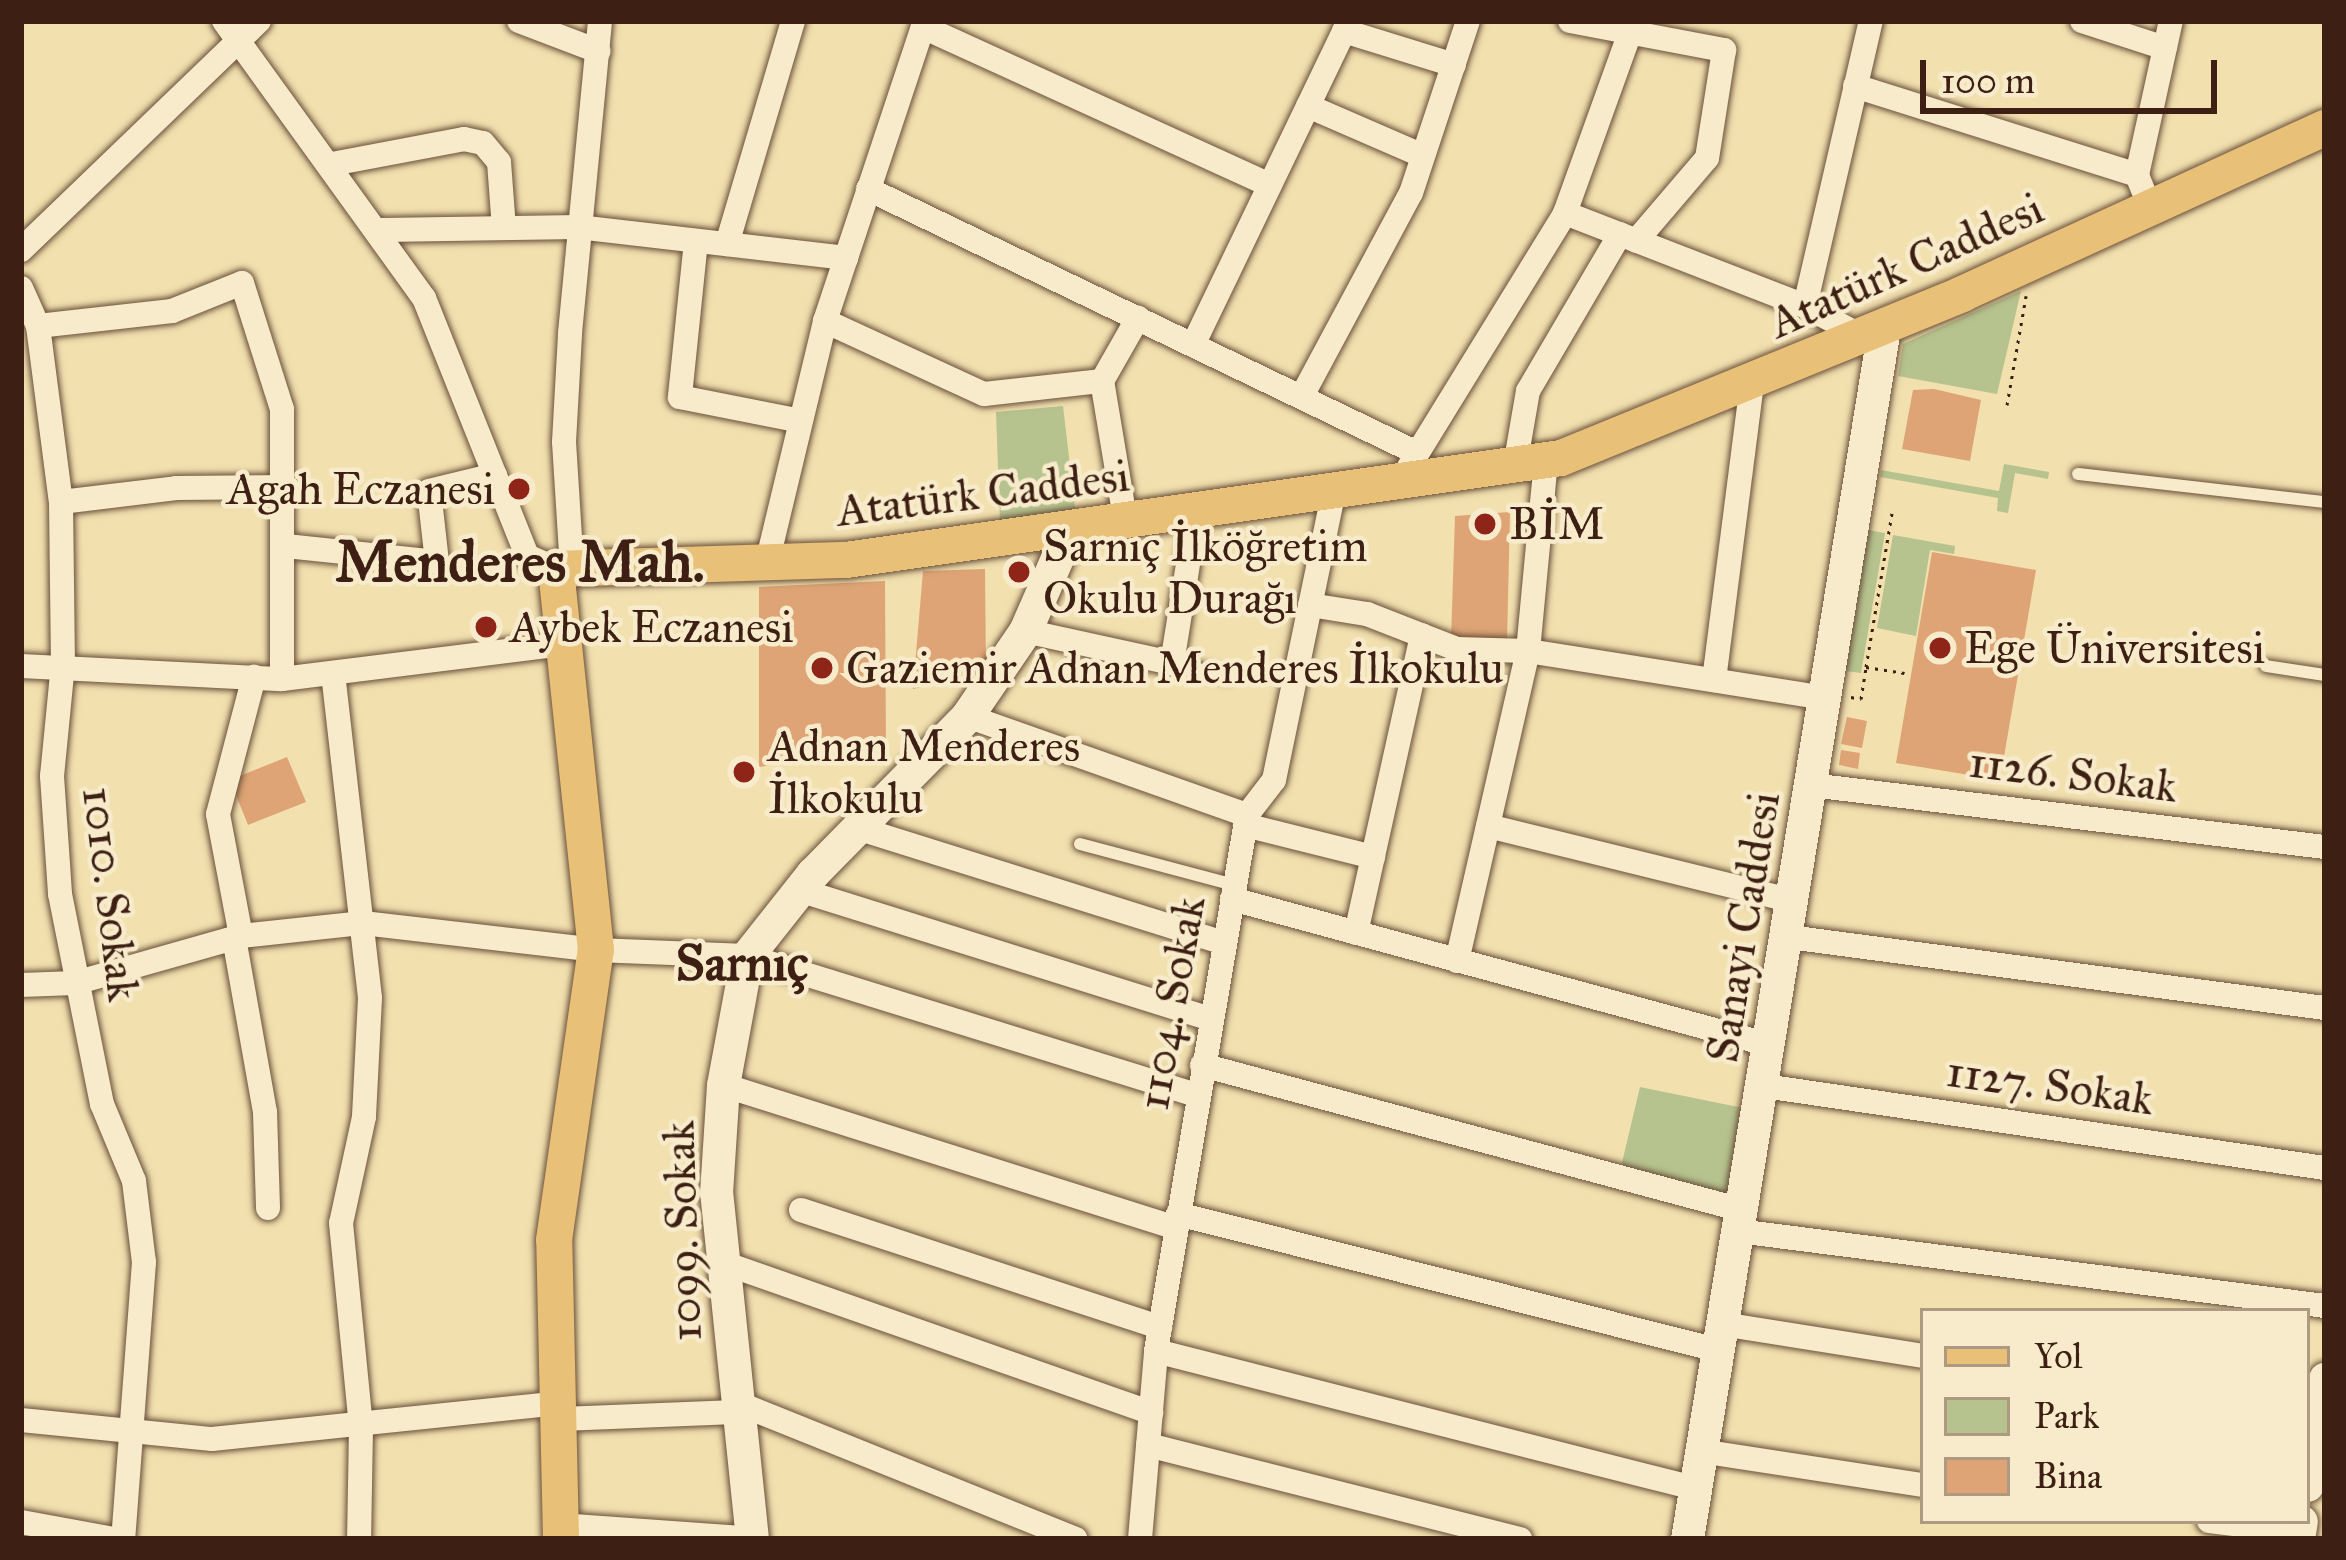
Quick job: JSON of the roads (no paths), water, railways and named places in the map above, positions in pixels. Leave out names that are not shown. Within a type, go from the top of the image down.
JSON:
[{"type":"main road","name":"Atatürk Caddesi","points":[[564,569],[767,563],[1069,531],[1531,463],[1752,385],[1873,333],[2144,192],[2325,128]]},
{"type":"main road","points":[[561,1532],[554,1240],[596,950],[564,644],[564,569]]},
{"type":"street","points":[[21,250],[231,31],[260,21]]},
{"type":"street","points":[[519,21],[598,51]]},
{"type":"street","points":[[231,31],[382,230],[424,298],[527,556],[564,569],[564,442],[578,227],[600,21]]},
{"type":"street","points":[[727,244],[793,21]]},
{"type":"street","points":[[1304,394],[1423,156],[1468,21]]},
{"type":"street","points":[[1457,961],[1528,651],[1528,391],[1628,238],[1707,158],[1724,50],[1570,21]]},
{"type":"street","points":[[1805,306],[1871,21]]},
{"type":"street","points":[[2082,21],[2165,48]]},
{"type":"street","points":[[1855,86],[2144,192],[2171,21]]},
{"type":"street","points":[[767,563],[825,321],[924,24],[1270,184]]},
{"type":"street","points":[[1193,344],[1346,26],[1454,65]]},
{"type":"street","points":[[1397,486],[1564,213],[1630,32]]},
{"type":"street","points":[[1308,106],[1423,156]]},
{"type":"street","points":[[332,164],[464,139],[483,143],[500,162],[504,228]]},
{"type":"street","points":[[868,189],[1304,394],[1417,453]]},
{"type":"street","points":[[1564,213],[1873,333]]},
{"type":"street","points":[[382,230],[578,227],[846,258]]},
{"type":"street","points":[[696,241],[680,398],[801,421]]},
{"type":"street","points":[[38,326],[172,311],[242,283],[283,409],[287,487],[282,679]]},
{"type":"street","name":"1010. Sokak","points":[[21,288],[38,326],[62,502],[63,664],[53,833],[75,983],[139,1222],[144,1262],[118,1539]]},
{"type":"street","points":[[1126,524],[1102,381],[1138,318]]},
{"type":"street","points":[[825,321],[984,394],[1102,381]]},
{"type":"street","name":"Sanayi Caddesi","points":[[1687,1539],[1795,901],[1873,333]]},
{"type":"street","points":[[1714,680],[1752,385]]},
{"type":"street","points":[[286,546],[437,562],[429,491],[495,476]]},
{"type":"street","points":[[62,502],[176,488],[287,487]]},
{"type":"street","name":"1104. Sokak","points":[[1140,1539],[1158,1339],[1246,820],[1274,780],[1333,495]]},
{"type":"street","points":[[1025,631],[1172,663],[1196,514]]},
{"type":"street","name":"1099. Sokak","points":[[752,1538],[716,1193],[723,1085],[747,956],[799,890],[967,716],[1025,631],[1069,531]]},
{"type":"street","points":[[1310,605],[1367,614],[1457,649],[1528,651],[1826,695]]},
{"type":"street","points":[[1356,933],[1422,635]]},
{"type":"street","points":[[21,666],[63,664],[282,679],[564,644]]},
{"type":"street","points":[[333,673],[363,923],[370,1059],[341,1223],[361,1428],[358,1539]]},
{"type":"street","points":[[254,677],[218,814],[265,1112],[268,1208]]},
{"type":"street","points":[[967,716],[1246,820],[1373,856]]},
{"type":"street","name":"1126. Sokak","points":[[1811,785],[2325,848]]},
{"type":"street","points":[[1488,826],[1795,901]]},
{"type":"street","points":[[857,828],[1224,943]]},
{"type":"street","points":[[799,890],[1210,1019]]},
{"type":"street","points":[[1233,892],[1356,933],[1771,1045]]},
{"type":"street","points":[[21,985],[75,983],[238,937],[363,923],[596,950],[747,956],[1197,1095]]},
{"type":"street","points":[[1789,937],[2325,1009]]},
{"type":"street","points":[[1202,1065],[1740,1221],[2325,1306]]},
{"type":"street","points":[[723,1085],[1177,1221],[1720,1337],[1920,1356]]},
{"type":"street","name":"1127. Sokak","points":[[1764,1086],[2325,1168]]},
{"type":"street","points":[[801,1210],[1158,1339],[1694,1488]]},
{"type":"street","points":[[722,1262],[1151,1413]]},
{"type":"street","points":[[2310,1459],[2318,1394]]},
{"type":"street","points":[[21,1420],[130,1435],[212,1439],[561,1411],[735,1407],[1075,1539]]},
{"type":"street","points":[[1148,1445],[1520,1539]]},
{"type":"street","points":[[1700,1451],[1920,1485]]},
{"type":"street","points":[[21,1522],[118,1539]]},
{"type":"street","points":[[2239,1524],[2299,1530]]},
{"type":"street","points":[[561,1532],[752,1538]]},
{"type":"lane","points":[[2078,474],[2325,502]]},
{"type":"lane","points":[[1172,663],[1229,676]]},
{"type":"lane","points":[[2266,666],[2325,675]]},
{"type":"lane","points":[[1080,844],[1233,892]]},
{"type":"place","name":"Agah Eczanesi","points":[[519,489]]},
{"type":"place","name":"BİM","points":[[1485,524]]},
{"type":"place","name":"Sarnıç İlköğretim Okulu Durağı","points":[[1019,572]]},
{"type":"place","name":"Aybek Eczanesi","points":[[486,627]]},
{"type":"place","name":"Ege Üniversitesi","points":[[1940,648]]},
{"type":"place","name":"Gaziemir Adnan Menderes İlkokulu","points":[[822,668]]},
{"type":"place","name":"Adnan Menderes İlkokulu","points":[[744,772]]},
{"type":"district","name":"Menderes Mah.","points":[[520,563]]},
{"type":"district","name":"Sarnıç","points":[[742,963]]}]
